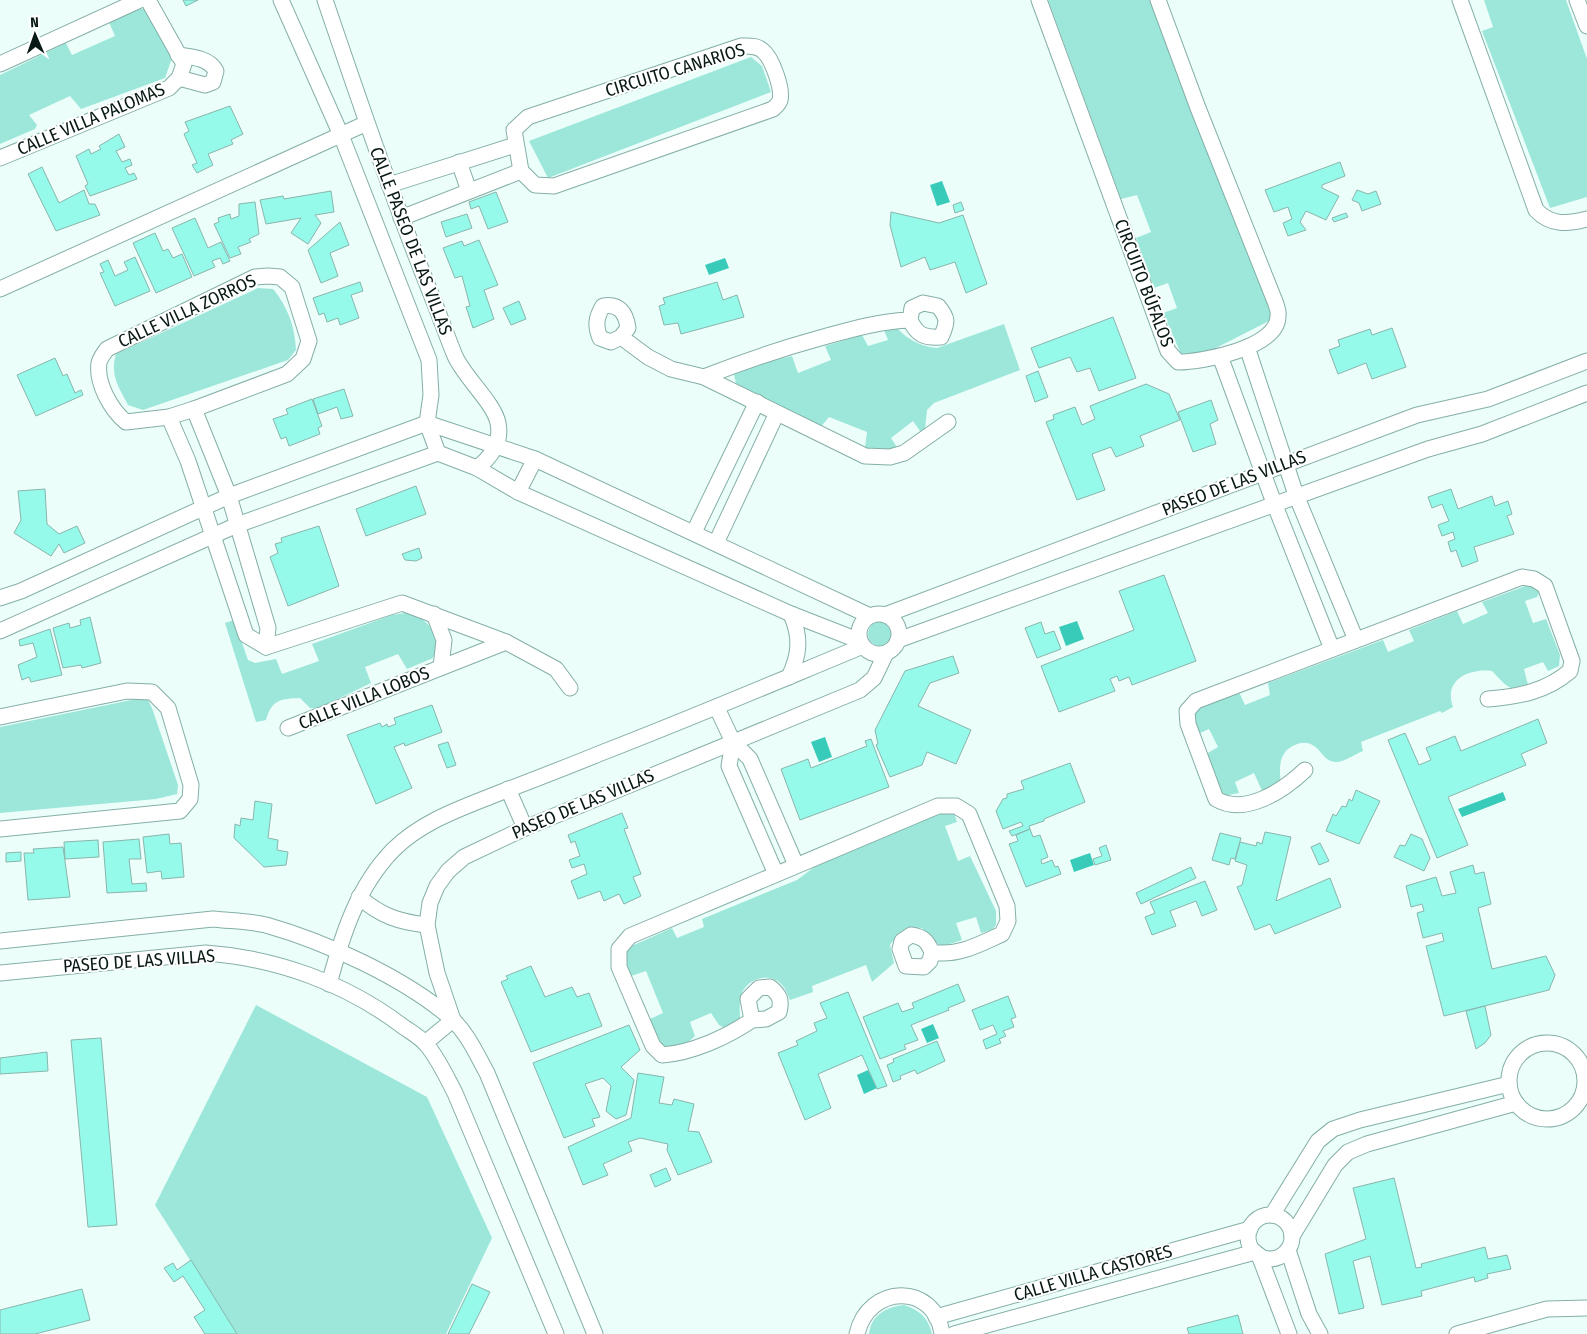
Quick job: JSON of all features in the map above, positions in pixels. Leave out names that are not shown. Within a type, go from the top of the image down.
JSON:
[{"type":"street","points":[[0,64],[119,4],[140,0]]},
{"type":"street","name":"CALLE VILLA PALOMAS","points":[[0,158],[169,88],[179,78],[184,64],[148,0]]},
{"type":"street","name":"CALLE PASEO DE LAS VILLAS","points":[[281,0],[341,135],[429,360],[431,395],[427,423],[438,453]]},
{"type":"street","name":"CALLE PASEO DE LAS VILLAS","points":[[325,0],[400,218],[456,357],[469,380],[495,413],[499,433],[496,445]]},
{"type":"street","name":"CIRCUITO BÚFALOS","points":[[1039,0],[1168,352],[1178,362],[1206,360],[1247,347],[1274,329],[1279,317],[1276,304],[1198,108],[1158,0]]},
{"type":"street","points":[[1460,0],[1536,210],[1544,219],[1555,222],[1586,223]]},
{"type":"street","points":[[1577,0],[1587,26]]},
{"type":"street","name":"CIRCUITO CANARIOS","points":[[740,46],[754,46],[764,52],[774,71],[781,92],[780,102],[773,109],[554,186],[535,185],[521,171],[515,145],[514,130],[528,117],[740,46]]},
{"type":"street","name":"CALLE VILLA PALOMAS","points":[[178,55],[200,59],[212,64],[216,71],[213,82],[205,85],[179,78]]},
{"type":"street","points":[[0,289],[367,123]]},
{"type":"street","points":[[389,186],[515,145]]},
{"type":"street","points":[[459,162],[470,191]]},
{"type":"street","points":[[400,218],[521,171]]},
{"type":"street","name":"CALLE VILLA ZORROS","points":[[255,277],[280,277],[292,287],[309,341],[303,359],[287,374],[169,418],[126,422],[114,412],[99,377],[99,361],[107,349],[255,277]]},
{"type":"street","points":[[704,377],[756,356],[850,330],[893,320],[910,320]]},
{"type":"street","points":[[621,337],[648,357],[671,368],[704,377],[865,456],[890,457],[904,453],[948,422]]},
{"type":"street","points":[[1247,347],[1284,464],[1356,640]]},
{"type":"street","points":[[1220,356],[1274,503],[1332,649]]},
{"type":"street","name":"PASEO DE LAS VILLAS","points":[[877,615],[1418,415],[1488,398],[1587,361]]},
{"type":"street","name":"PASEO DE LAS VILLAS","points":[[898,640],[1296,495],[1428,449],[1482,434],[1587,393]]},
{"type":"street","points":[[1239,406],[1263,396]]},
{"type":"street","points":[[694,532],[757,402]]},
{"type":"street","points":[[194,409],[229,496],[268,628],[266,647]]},
{"type":"street","points":[[716,542],[777,413]]},
{"type":"street","points":[[169,418],[188,461],[246,635],[266,647],[402,603],[506,642],[556,669],[570,688]]},
{"type":"street","points":[[0,598],[21,591],[229,496],[427,423],[535,459],[897,624],[898,640],[896,646],[886,653],[873,653],[861,644],[518,492],[477,468],[438,453],[237,525],[0,631]]},
{"type":"street","points":[[477,468],[486,460],[496,445]]},
{"type":"street","points":[[188,461],[210,452]]},
{"type":"street","points":[[730,457],[751,467]]},
{"type":"street","points":[[518,492],[535,459]]},
{"type":"street","points":[[1305,770],[1278,792],[1244,804],[1226,805],[1216,798],[1188,724],[1187,711],[1196,701],[1332,649],[1522,578],[1534,579],[1544,586],[1572,661],[1570,671],[1561,679],[1526,694],[1488,699]]},
{"type":"street","points":[[21,591],[32,616]]},
{"type":"street","points":[[234,600],[258,593]]},
{"type":"street","name":"CALLE VILLA LOBOS","points":[[434,614],[444,640],[441,667]]},
{"type":"street","points":[[789,677],[796,662],[799,646],[797,629],[791,614]]},
{"type":"street","points":[[861,644],[859,630],[865,619],[877,615]]},
{"type":"street","name":"CALLE VILLA LOBOS","points":[[288,728],[506,642]]},
{"type":"street","points":[[329,984],[349,917],[372,875],[393,850],[419,828],[508,789],[717,708],[861,644]]},
{"type":"street","name":"PASEO DE LAS VILLAS","points":[[453,1020],[437,973],[427,925],[430,903],[437,886],[448,871],[464,857],[525,828],[860,690],[874,678],[886,653]]},
{"type":"street","points":[[0,717],[127,691],[152,692],[168,708],[191,785],[190,799],[180,811],[0,829]]},
{"type":"street","points":[[717,708],[732,742],[750,759],[796,865]]},
{"type":"street","points":[[732,742],[729,766],[776,874]]},
{"type":"street","points":[[508,789],[525,828]]},
{"type":"street","points":[[750,814],[770,805]]},
{"type":"street","points":[[752,1020],[738,1030],[677,1054],[662,1055],[653,1046],[619,968],[619,949],[630,936],[796,865],[938,806],[956,806],[969,814],[1007,906],[1008,921],[1002,934],[970,949],[943,954],[932,952]]},
{"type":"street","points":[[359,898],[374,910],[391,919],[427,925]]},
{"type":"street","name":"PASEO DE LAS VILLAS","points":[[0,941],[213,919],[266,925],[338,952],[397,981],[453,1020]]},
{"type":"street","name":"PASEO DE LAS VILLAS","points":[[0,973],[206,953],[262,960],[295,969],[329,984],[389,1016],[425,1043],[440,1064],[455,1093],[556,1334]]},
{"type":"street","points":[[425,1043],[453,1020],[471,1044],[487,1073],[595,1334]]},
{"type":"street","points":[[1544,1043],[1556,1044],[1567,1049],[1576,1057],[1582,1067],[1583,1091],[1578,1102],[1570,1111],[1547,1119],[1535,1117],[1516,1103],[1509,1084],[1510,1072],[1518,1056],[1532,1046],[1544,1043]]},
{"type":"street","points":[[1288,1334],[1257,1254],[1249,1241],[1250,1229],[1257,1220],[1272,1215],[1318,1141],[1333,1130],[1360,1120],[1509,1084]]},
{"type":"street","points":[[1257,1254],[1271,1258],[1283,1254],[1335,1164],[1348,1152],[1367,1144],[1516,1103]]},
{"type":"street","points":[[1272,1215],[1287,1223],[1290,1243],[1309,1314],[1320,1334]]},
{"type":"street","name":"CALLE VILLA CASTORES","points":[[936,1317],[1250,1229]]},
{"type":"street","name":"CALLE VILLA CASTORES","points":[[954,1334],[1257,1254]]},
{"type":"street","points":[[857,1334],[859,1322],[866,1311],[876,1302],[889,1296],[903,1296],[916,1299],[928,1306],[936,1317],[942,1334]]},
{"type":"street","points":[[1456,1334],[1547,1309],[1587,1308]]},
{"type":"shaded area","points":[[1048,0],[1152,0],[1273,319],[1208,352],[1181,354],[1163,313],[1177,308],[1168,283],[1154,288],[1136,238],[1151,232],[1137,195],[1121,199]]},
{"type":"shaded area","points":[[1484,0],[1566,0],[1587,59],[1587,197],[1550,208],[1482,31],[1493,27]]},
{"type":"shaded area","points":[[138,9],[144,9],[160,33],[172,58],[165,78],[81,109],[70,96],[29,115],[37,125],[35,129],[0,144],[0,75],[66,43],[72,55],[115,36],[109,22]]},
{"type":"shaded area","points":[[751,57],[762,66],[771,92],[548,178],[529,141]]},
{"type":"shaded area","points":[[942,181],[950,202],[937,206],[930,185]]},
{"type":"shaded area","points":[[725,258],[729,268],[709,275],[705,265]]},
{"type":"shaded area","points":[[258,288],[273,289],[283,303],[290,318],[296,350],[288,360],[143,410],[128,405],[118,386],[115,374],[114,361],[116,354]]},
{"type":"shaded area","points":[[1004,324],[1020,370],[934,403],[927,410],[925,429],[920,431],[913,421],[891,438],[898,449],[888,452],[865,448],[867,432],[829,417],[820,428],[737,387],[734,375],[737,369],[792,356],[798,373],[831,360],[825,346],[862,335],[868,346],[888,340],[884,330],[895,325],[913,341],[937,348]]},
{"type":"shaded area","points":[[1528,585],[1536,588],[1539,593],[1537,597],[1525,601],[1533,623],[1546,619],[1560,655],[1559,666],[1548,671],[1543,662],[1524,669],[1528,685],[1517,689],[1508,686],[1492,671],[1467,674],[1455,683],[1452,690],[1453,707],[1442,713],[1440,711],[1361,742],[1363,751],[1338,762],[1328,760],[1312,745],[1298,744],[1289,748],[1283,756],[1280,767],[1281,785],[1263,793],[1254,773],[1235,782],[1239,793],[1223,796],[1206,754],[1218,747],[1209,729],[1198,734],[1192,721],[1196,709],[1239,692],[1245,705],[1270,695],[1268,683],[1383,640],[1388,652],[1414,641],[1409,630],[1457,611],[1463,624],[1488,613],[1482,602]]},
{"type":"shaded area","points":[[405,613],[420,618],[431,628],[436,642],[433,658],[407,669],[398,654],[365,667],[371,683],[319,708],[310,708],[300,698],[282,700],[274,704],[266,720],[256,722],[225,623],[234,620],[248,660],[255,663],[276,659],[282,674],[319,661],[312,644],[392,615]]},
{"type":"shaded area","points":[[1077,621],[1084,639],[1066,646],[1059,627]]},
{"type":"shaded area","points":[[880,622],[889,625],[892,634],[889,643],[880,646],[871,643],[868,634],[871,625]]},
{"type":"shaded area","points":[[141,698],[148,700],[152,708],[178,785],[177,794],[156,799],[0,813],[0,727]]},
{"type":"shaded area","points":[[825,737],[832,757],[819,762],[811,742]]},
{"type":"shaded area","points":[[1503,792],[1506,800],[1462,817],[1458,809]]},
{"type":"shaded area","points":[[939,812],[954,813],[957,822],[945,826],[958,861],[970,856],[996,911],[996,925],[992,930],[981,933],[976,917],[956,923],[962,940],[941,947],[922,928],[908,927],[898,934],[890,945],[894,963],[872,982],[866,965],[812,986],[813,992],[790,1000],[784,987],[778,981],[760,978],[748,984],[744,989],[740,998],[740,1019],[728,1030],[719,1025],[711,1013],[690,1022],[695,1036],[688,1042],[662,1048],[650,1019],[663,1013],[646,971],[631,976],[625,960],[625,949],[672,928],[677,938],[704,927],[702,919],[797,880],[829,856]]},
{"type":"shaded area","points":[[1090,853],[1094,865],[1074,872],[1070,860]]},
{"type":"shaded area","points":[[256,1005],[427,1097],[492,1238],[446,1334],[237,1334],[155,1205]]},
{"type":"shaded area","points":[[933,1024],[939,1038],[927,1043],[921,1029]]},
{"type":"shaded area","points":[[868,1070],[877,1088],[864,1094],[857,1075]]},
{"type":"shaded area","points":[[904,1305],[915,1309],[926,1319],[932,1334],[869,1334],[870,1327],[880,1313]]},
{"type":"building","points":[[183,0],[198,0],[186,6]]},
{"type":"building","points":[[230,106],[243,134],[231,140],[233,144],[208,154],[213,165],[197,173],[192,165],[197,163],[184,134],[189,131],[185,122]]},
{"type":"building","points":[[119,134],[125,147],[116,151],[122,162],[130,159],[132,165],[125,168],[129,175],[134,173],[137,179],[90,196],[85,186],[88,184],[76,156],[89,149],[91,154],[101,149],[99,146]]},
{"type":"building","points":[[1340,162],[1345,176],[1322,185],[1322,188],[1339,196],[1326,220],[1306,211],[1300,222],[1306,230],[1288,236],[1283,223],[1292,219],[1288,207],[1274,212],[1265,190]]},
{"type":"building","points":[[42,167],[59,203],[84,190],[89,204],[95,204],[100,215],[56,231],[28,174]]},
{"type":"building","points":[[1357,190],[1368,194],[1376,191],[1381,204],[1362,211],[1359,203],[1352,200]]},
{"type":"building","points":[[331,191],[334,212],[315,215],[321,223],[308,244],[291,233],[301,218],[266,224],[260,200],[283,196],[284,199]]},
{"type":"building","points":[[496,192],[508,222],[488,229],[479,206],[471,209],[469,202]]},
{"type":"building","points":[[255,202],[259,234],[249,239],[251,242],[238,247],[241,254],[230,258],[214,224],[219,222],[218,218],[230,214],[231,219],[239,216],[239,204]]},
{"type":"building","points":[[961,202],[964,210],[955,213],[953,205]]},
{"type":"building","points":[[891,212],[939,223],[963,215],[987,284],[966,293],[955,262],[930,270],[925,257],[901,267],[890,225]]},
{"type":"building","points":[[1346,213],[1348,217],[1334,222],[1332,218]]},
{"type":"building","points":[[467,214],[472,228],[446,237],[441,222]]},
{"type":"building","points":[[195,218],[208,248],[221,242],[230,261],[223,264],[220,258],[212,261],[215,267],[194,276],[172,228]]},
{"type":"building","points":[[340,222],[349,245],[330,253],[338,276],[321,283],[308,250]]},
{"type":"building","points":[[155,233],[163,251],[168,249],[173,258],[182,254],[192,277],[156,293],[133,243]]},
{"type":"building","points":[[479,240],[498,285],[484,290],[494,319],[473,328],[466,307],[470,306],[462,276],[455,278],[443,248],[462,241],[464,246]]},
{"type":"building","points":[[135,257],[150,291],[115,306],[100,273],[104,272],[100,264],[108,260],[115,276],[128,270],[124,262]]},
{"type":"building","points":[[360,282],[363,291],[351,295],[359,318],[340,325],[338,318],[327,322],[324,313],[319,315],[313,298]]},
{"type":"building","points":[[717,282],[723,300],[737,295],[744,317],[681,334],[678,323],[664,325],[659,306],[665,304],[663,298]]},
{"type":"building","points":[[519,301],[526,319],[511,325],[503,308]]},
{"type":"building","points":[[1113,317],[1136,378],[1099,391],[1090,368],[1077,372],[1070,357],[1039,368],[1031,348]]},
{"type":"building","points":[[1392,328],[1406,367],[1372,379],[1366,363],[1338,374],[1329,350],[1340,346],[1338,340],[1370,329],[1372,335]]},
{"type":"building","points":[[55,358],[63,376],[67,374],[75,393],[81,390],[83,395],[36,416],[17,375]]},
{"type":"building","points":[[1038,371],[1048,397],[1035,402],[1026,376]]},
{"type":"building","points":[[1146,384],[1169,394],[1180,420],[1140,436],[1144,446],[1116,457],[1111,447],[1092,454],[1105,490],[1077,500],[1046,422],[1054,419],[1053,415],[1075,407],[1082,425],[1095,419],[1090,406]]},
{"type":"building","points":[[344,389],[353,416],[341,419],[337,407],[318,414],[313,399]]},
{"type":"building","points":[[312,399],[322,426],[318,428],[320,434],[289,446],[286,437],[281,439],[273,419],[288,414],[286,409]]},
{"type":"building","points":[[1211,400],[1218,420],[1210,424],[1216,444],[1193,452],[1178,412]]},
{"type":"building","points":[[416,486],[426,514],[366,536],[356,509]]},
{"type":"building","points":[[45,489],[47,524],[59,534],[77,526],[85,543],[64,553],[59,544],[51,556],[14,533],[21,520],[18,491]]},
{"type":"building","points":[[1451,489],[1458,509],[1492,496],[1495,506],[1508,501],[1512,514],[1507,516],[1514,534],[1474,547],[1478,561],[1462,567],[1456,550],[1451,552],[1448,542],[1455,539],[1453,532],[1442,536],[1438,525],[1449,521],[1442,504],[1432,508],[1428,497]]},
{"type":"building","points":[[319,526],[339,586],[288,606],[270,557],[278,553],[275,544],[282,542],[281,538]]},
{"type":"building","points":[[419,548],[422,558],[416,561],[405,560],[402,554]]},
{"type":"building","points":[[1164,575],[1196,661],[1132,685],[1129,677],[1119,681],[1117,676],[1110,679],[1115,691],[1059,712],[1041,666],[1134,630],[1119,591]]},
{"type":"building","points":[[90,617],[101,663],[82,668],[81,665],[63,668],[53,628],[69,623],[70,628],[81,625],[80,620]]},
{"type":"building","points":[[1041,622],[1045,634],[1054,631],[1061,649],[1037,658],[1025,628]]},
{"type":"building","points":[[50,629],[62,675],[31,682],[29,677],[22,680],[18,665],[37,657],[33,643],[20,646],[19,640]]},
{"type":"building","points":[[953,656],[959,673],[930,683],[918,706],[971,730],[956,764],[927,752],[922,765],[890,777],[876,745],[878,744],[875,730],[905,671]]},
{"type":"building","points":[[432,705],[442,732],[405,746],[404,743],[394,747],[412,788],[376,804],[347,735],[380,723],[382,727],[387,724],[388,727],[396,724],[394,718]]},
{"type":"building","points":[[1538,719],[1547,743],[1521,754],[1526,765],[1448,797],[1468,845],[1437,858],[1388,740],[1405,733],[1419,765],[1431,760],[1426,748],[1455,736],[1461,751]]},
{"type":"building","points":[[871,739],[889,787],[800,820],[781,769],[808,759],[811,768],[867,746],[865,741]]},
{"type":"building","points":[[448,742],[456,765],[447,768],[438,745]]},
{"type":"building","points":[[1070,763],[1085,802],[1044,819],[1044,821],[1029,826],[1030,829],[1012,836],[1009,831],[1023,826],[1021,822],[1003,829],[996,811],[1003,799],[1007,798],[1007,794],[1024,789],[1021,781]]},
{"type":"building","points":[[1356,790],[1380,801],[1359,844],[1326,831],[1333,814],[1336,816],[1342,806],[1346,807],[1349,799],[1352,801]]},
{"type":"building","points":[[255,801],[272,804],[268,838],[278,840],[277,850],[288,852],[286,865],[264,867],[234,838],[235,824],[240,826],[241,818],[253,820]]},
{"type":"building","points":[[622,813],[628,828],[624,829],[641,874],[633,877],[641,896],[624,904],[619,894],[604,901],[600,891],[578,899],[571,881],[587,874],[584,864],[572,868],[569,860],[580,856],[575,841],[571,843],[568,835]]},
{"type":"building","points":[[1030,829],[1033,837],[1040,835],[1048,857],[1041,860],[1042,864],[1052,860],[1055,867],[1058,866],[1061,874],[1026,887],[1009,844],[1018,841],[1016,835]]},
{"type":"building","points":[[1265,832],[1291,837],[1276,901],[1330,878],[1341,907],[1275,934],[1270,924],[1255,930],[1237,887],[1242,885],[1247,865],[1235,861],[1240,842],[1256,846],[1257,842],[1262,844]]},
{"type":"building","points":[[1220,833],[1241,838],[1235,859],[1231,858],[1229,865],[1212,860]]},
{"type":"building","points":[[169,834],[170,844],[181,843],[184,877],[162,879],[161,871],[147,873],[143,837]]},
{"type":"building","points":[[1411,834],[1422,839],[1430,858],[1424,871],[1394,857],[1400,845],[1405,846]]},
{"type":"building","points":[[139,839],[141,859],[129,859],[132,884],[146,883],[147,891],[107,893],[103,842]]},
{"type":"building","points":[[98,840],[99,857],[65,859],[64,842]]},
{"type":"building","points":[[1320,843],[1329,861],[1319,865],[1311,847]]},
{"type":"building","points":[[1106,845],[1111,860],[1095,865],[1093,859],[1102,856],[1099,848]]},
{"type":"building","points":[[63,847],[70,897],[28,900],[24,853],[34,853],[33,849]]},
{"type":"building","points":[[21,852],[21,861],[6,862],[6,853]]},
{"type":"building","points":[[1473,865],[1475,874],[1484,872],[1491,904],[1478,908],[1492,969],[1546,956],[1555,975],[1549,990],[1444,1016],[1426,946],[1444,941],[1442,933],[1423,938],[1417,913],[1424,911],[1422,904],[1411,907],[1406,886],[1436,877],[1442,896],[1456,893],[1450,872]]},
{"type":"building","points":[[1191,867],[1196,878],[1141,904],[1136,893]]},
{"type":"building","points":[[1205,881],[1217,910],[1202,916],[1196,901],[1170,911],[1176,926],[1152,935],[1145,917],[1155,913],[1150,902]]},
{"type":"building","points":[[531,966],[545,997],[572,987],[577,997],[589,993],[602,1026],[531,1052],[501,982],[508,979],[506,976]]},
{"type":"building","points":[[958,984],[965,1001],[948,1008],[949,1010],[911,1025],[918,1040],[904,1045],[906,1049],[880,1059],[863,1017],[898,1003],[902,1012],[914,1008],[912,1003]]},
{"type":"building","points":[[848,992],[887,1086],[877,1089],[862,1055],[818,1074],[831,1108],[805,1120],[778,1053],[798,1045],[796,1041],[817,1031],[814,1023],[827,1018],[820,1003]]},
{"type":"building","points":[[1008,996],[1016,1017],[1011,1019],[1014,1027],[1003,1031],[1006,1036],[999,1039],[1001,1043],[986,1049],[983,1040],[997,1034],[993,1025],[980,1030],[972,1010]]},
{"type":"building","points":[[1485,1006],[1491,1035],[1485,1043],[1476,1049],[1466,1011]]},
{"type":"building","points":[[629,1025],[640,1050],[621,1067],[634,1080],[626,1115],[616,1119],[606,1111],[611,1086],[603,1078],[585,1084],[600,1117],[592,1119],[595,1126],[564,1138],[533,1063]]},
{"type":"building","points":[[101,1038],[117,1225],[88,1227],[71,1040]]},
{"type":"building","points":[[937,1041],[945,1061],[917,1074],[915,1070],[900,1076],[901,1079],[893,1082],[887,1065],[894,1062],[893,1059]]},
{"type":"building","points":[[47,1052],[48,1071],[0,1074],[0,1058]]},
{"type":"building","points":[[638,1073],[664,1077],[659,1103],[672,1105],[674,1099],[694,1104],[688,1131],[699,1132],[712,1162],[678,1175],[667,1150],[668,1144],[640,1138],[628,1142],[632,1151],[603,1164],[608,1175],[583,1185],[568,1147],[631,1118]]},
{"type":"building","points":[[666,1168],[671,1180],[655,1187],[650,1175]]},
{"type":"building","points":[[1394,1178],[1416,1268],[1422,1267],[1421,1264],[1485,1247],[1488,1259],[1507,1255],[1511,1269],[1487,1274],[1488,1278],[1475,1282],[1474,1277],[1421,1291],[1422,1296],[1382,1305],[1370,1256],[1353,1261],[1364,1308],[1339,1314],[1325,1254],[1366,1239],[1353,1188]]},
{"type":"building","points":[[191,1260],[237,1334],[205,1334],[194,1317],[205,1310],[183,1276],[174,1282],[164,1268],[173,1263],[177,1270]]},
{"type":"building","points":[[472,1284],[490,1292],[469,1334],[448,1334]]},
{"type":"building","points":[[82,1289],[90,1320],[35,1334],[0,1334],[0,1310]]},
{"type":"building","points":[[1238,1315],[1243,1334],[1189,1334],[1187,1328]]}]
